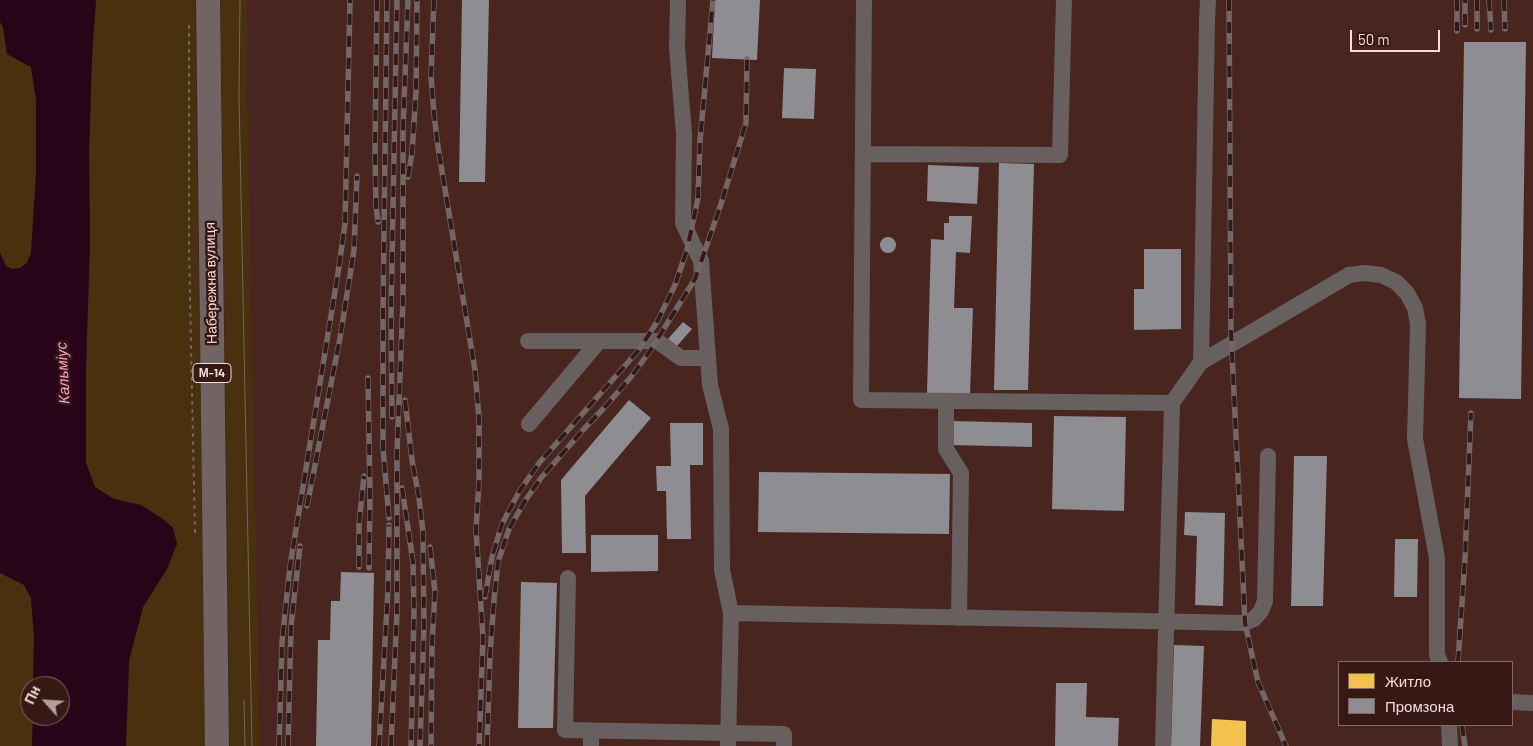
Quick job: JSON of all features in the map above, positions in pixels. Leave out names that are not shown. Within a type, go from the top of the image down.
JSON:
[{"type":"highway","name":"Набережна вулиця","points":[[208,0],[217,746]]},
{"type":"lane","points":[[678,0],[677,47],[684,135],[683,223],[701,261],[710,385],[721,429],[722,570],[732,613],[729,740]]},
{"type":"lane","points":[[864,0],[861,400],[1172,403]]},
{"type":"lane","points":[[863,154],[1060,155],[1064,0]]},
{"type":"lane","points":[[1201,362],[1206,22],[1208,0]]},
{"type":"lane","points":[[1163,746],[1172,403],[1201,362],[1349,275],[1365,272],[1381,275],[1396,282],[1407,293],[1415,308],[1418,324],[1415,439],[1437,558],[1437,655],[1440,661]]},
{"type":"lane","points":[[528,341],[657,341],[681,358],[708,358]]},
{"type":"lane","points":[[529,424],[599,341]]},
{"type":"lane","points":[[946,401],[946,449],[961,473],[959,618]]},
{"type":"lane","points":[[732,613],[1245,623],[1254,619],[1262,611],[1265,601],[1268,456]]},
{"type":"lane","points":[[568,578],[564,730],[591,738],[729,740],[784,734],[784,746]]},
{"type":"lane","points":[[1513,702],[1533,703]]},
{"type":"lane","points":[[1449,726],[1450,746]]},
{"type":"path","points":[[189,19],[189,250],[195,533]]},
{"type":"shaded area","points":[[96,0],[195,0],[205,746],[126,746],[129,661],[143,607],[167,569],[141,505],[114,499],[95,487],[86,463],[86,367],[90,243],[89,154]]},
{"type":"shaded area","points":[[221,0],[247,0],[247,90],[260,746],[230,746]]},
{"type":"shaded area","points":[[247,0],[1533,0],[1533,746],[260,746],[247,90]]},
{"type":"shaded area","points":[[0,22],[3,27],[7,54],[31,67],[36,99],[36,174],[31,253],[27,262],[20,268],[12,269],[6,266],[0,253]]},
{"type":"shaded area","points":[[0,573],[24,585],[31,598],[34,637],[33,676],[20,676],[20,726],[33,726],[32,746],[0,746]]},
{"type":"water","name":"Кальміус","points":[[0,0],[96,0],[89,154],[90,243],[86,367],[86,463],[95,487],[114,499],[141,505],[163,519],[173,528],[177,544],[167,569],[143,607],[129,661],[126,746],[32,746],[33,726],[70,726],[70,676],[33,676],[34,637],[31,598],[24,585],[0,573],[0,253],[6,266],[12,269],[20,268],[27,263],[31,253],[36,174],[36,99],[31,67],[7,54],[3,27],[0,22]]},
{"type":"building: Житло","points":[[1212,719],[1246,721],[1246,746],[1211,746]]},
{"type":"building: Промзона","points":[[462,0],[489,0],[485,182],[459,182]]},
{"type":"building: Промзона","points":[[715,0],[760,0],[757,60],[712,58]]},
{"type":"building: Промзона","points":[[1464,42],[1526,42],[1521,399],[1459,398]]},
{"type":"building: Промзона","points":[[784,68],[816,69],[814,119],[782,118]]},
{"type":"building: Промзона","points":[[999,163],[1034,164],[1028,390],[994,390]]},
{"type":"building: Промзона","points":[[928,165],[979,167],[977,204],[927,201]]},
{"type":"building: Промзона","points":[[949,216],[972,216],[970,253],[956,252],[954,308],[973,308],[970,394],[927,393],[931,239],[944,240],[944,223],[949,223]]},
{"type":"building: Промзона","points":[[888,237],[894,239],[896,245],[894,251],[888,253],[882,251],[880,245],[882,239]]},
{"type":"building: Промзона","points":[[1144,249],[1181,249],[1181,329],[1134,330],[1134,289],[1144,289]]},
{"type":"building: Промзона","points":[[683,322],[692,329],[677,346],[668,339]]},
{"type":"building: Промзона","points":[[629,400],[651,418],[585,496],[586,553],[562,553],[561,480]]},
{"type":"building: Промзона","points":[[1054,416],[1126,417],[1124,511],[1052,509]]},
{"type":"building: Промзона","points":[[953,421],[1032,423],[1032,447],[952,445]]},
{"type":"building: Промзона","points":[[670,423],[703,423],[703,465],[690,465],[691,539],[667,539],[666,491],[657,491],[656,466],[671,466]]},
{"type":"building: Промзона","points":[[1294,456],[1327,456],[1323,606],[1291,606]]},
{"type":"building: Промзона","points":[[759,472],[950,474],[949,534],[758,532]]},
{"type":"building: Промзона","points":[[1185,512],[1225,513],[1223,606],[1195,605],[1197,536],[1184,535]]},
{"type":"building: Промзона","points":[[591,535],[658,535],[658,571],[591,572]]},
{"type":"building: Промзона","points":[[1395,539],[1418,539],[1417,597],[1394,597]]},
{"type":"building: Промзона","points":[[341,572],[374,573],[371,746],[316,746],[318,640],[330,640],[331,601],[340,601]]},
{"type":"building: Промзона","points":[[521,582],[557,583],[553,728],[518,728]]},
{"type":"building: Промзона","points":[[1174,645],[1204,646],[1200,746],[1171,746]]},
{"type":"building: Промзона","points":[[1056,683],[1087,683],[1086,717],[1119,718],[1118,746],[1055,746]]},
{"type":"tram line","points":[[240,0],[239,96],[252,746]]},
{"type":"tram line","points":[[244,700],[245,746]]},
{"type":"railway","points":[[279,746],[282,642],[290,566],[345,224],[350,0]]},
{"type":"railway","points":[[377,0],[375,150],[378,222]]},
{"type":"railway","points":[[387,0],[383,448],[389,518]]},
{"type":"railway","points":[[392,417],[391,315],[397,0]]},
{"type":"railway","points":[[391,746],[397,612],[397,453],[403,300],[403,129],[408,0]]},
{"type":"railway","points":[[408,177],[412,153],[416,92],[417,0]]},
{"type":"railway","points":[[434,0],[431,76],[434,114],[475,370],[479,419],[479,481],[476,530],[483,638],[479,746]]},
{"type":"railway","points":[[485,597],[492,557],[502,524],[519,492],[539,463],[638,351],[657,322],[675,285],[687,250],[698,198],[700,141],[713,0]]},
{"type":"railway","points":[[1229,0],[1231,331],[1245,623],[1258,682],[1286,746]]},
{"type":"railway","points":[[1457,0],[1457,31]]},
{"type":"railway","points":[[1465,0],[1465,25]]},
{"type":"railway","points":[[1477,0],[1477,29]]},
{"type":"railway","points":[[1489,0],[1491,30]]},
{"type":"railway","points":[[1504,0],[1505,29]]},
{"type":"railway","points":[[487,746],[494,600],[498,562],[509,529],[541,478],[631,377],[650,351],[695,279],[746,123],[747,59]]},
{"type":"railway","points":[[307,506],[340,338],[354,250],[357,176]]},
{"type":"railway","points":[[368,378],[369,568]]},
{"type":"railway","points":[[405,400],[423,532],[424,626],[420,746]]},
{"type":"railway","points":[[1458,661],[1465,558],[1471,413]]},
{"type":"railway","points":[[359,567],[359,524],[364,476]]},
{"type":"railway","points":[[402,488],[413,562],[414,611],[411,746]]},
{"type":"railway","points":[[379,746],[388,590],[389,525]]},
{"type":"railway","points":[[288,746],[291,626],[300,546]]},
{"type":"railway","points":[[430,547],[435,592],[432,644],[431,746]]},
{"type":"railway","points":[[1462,726],[1465,746]]}]
